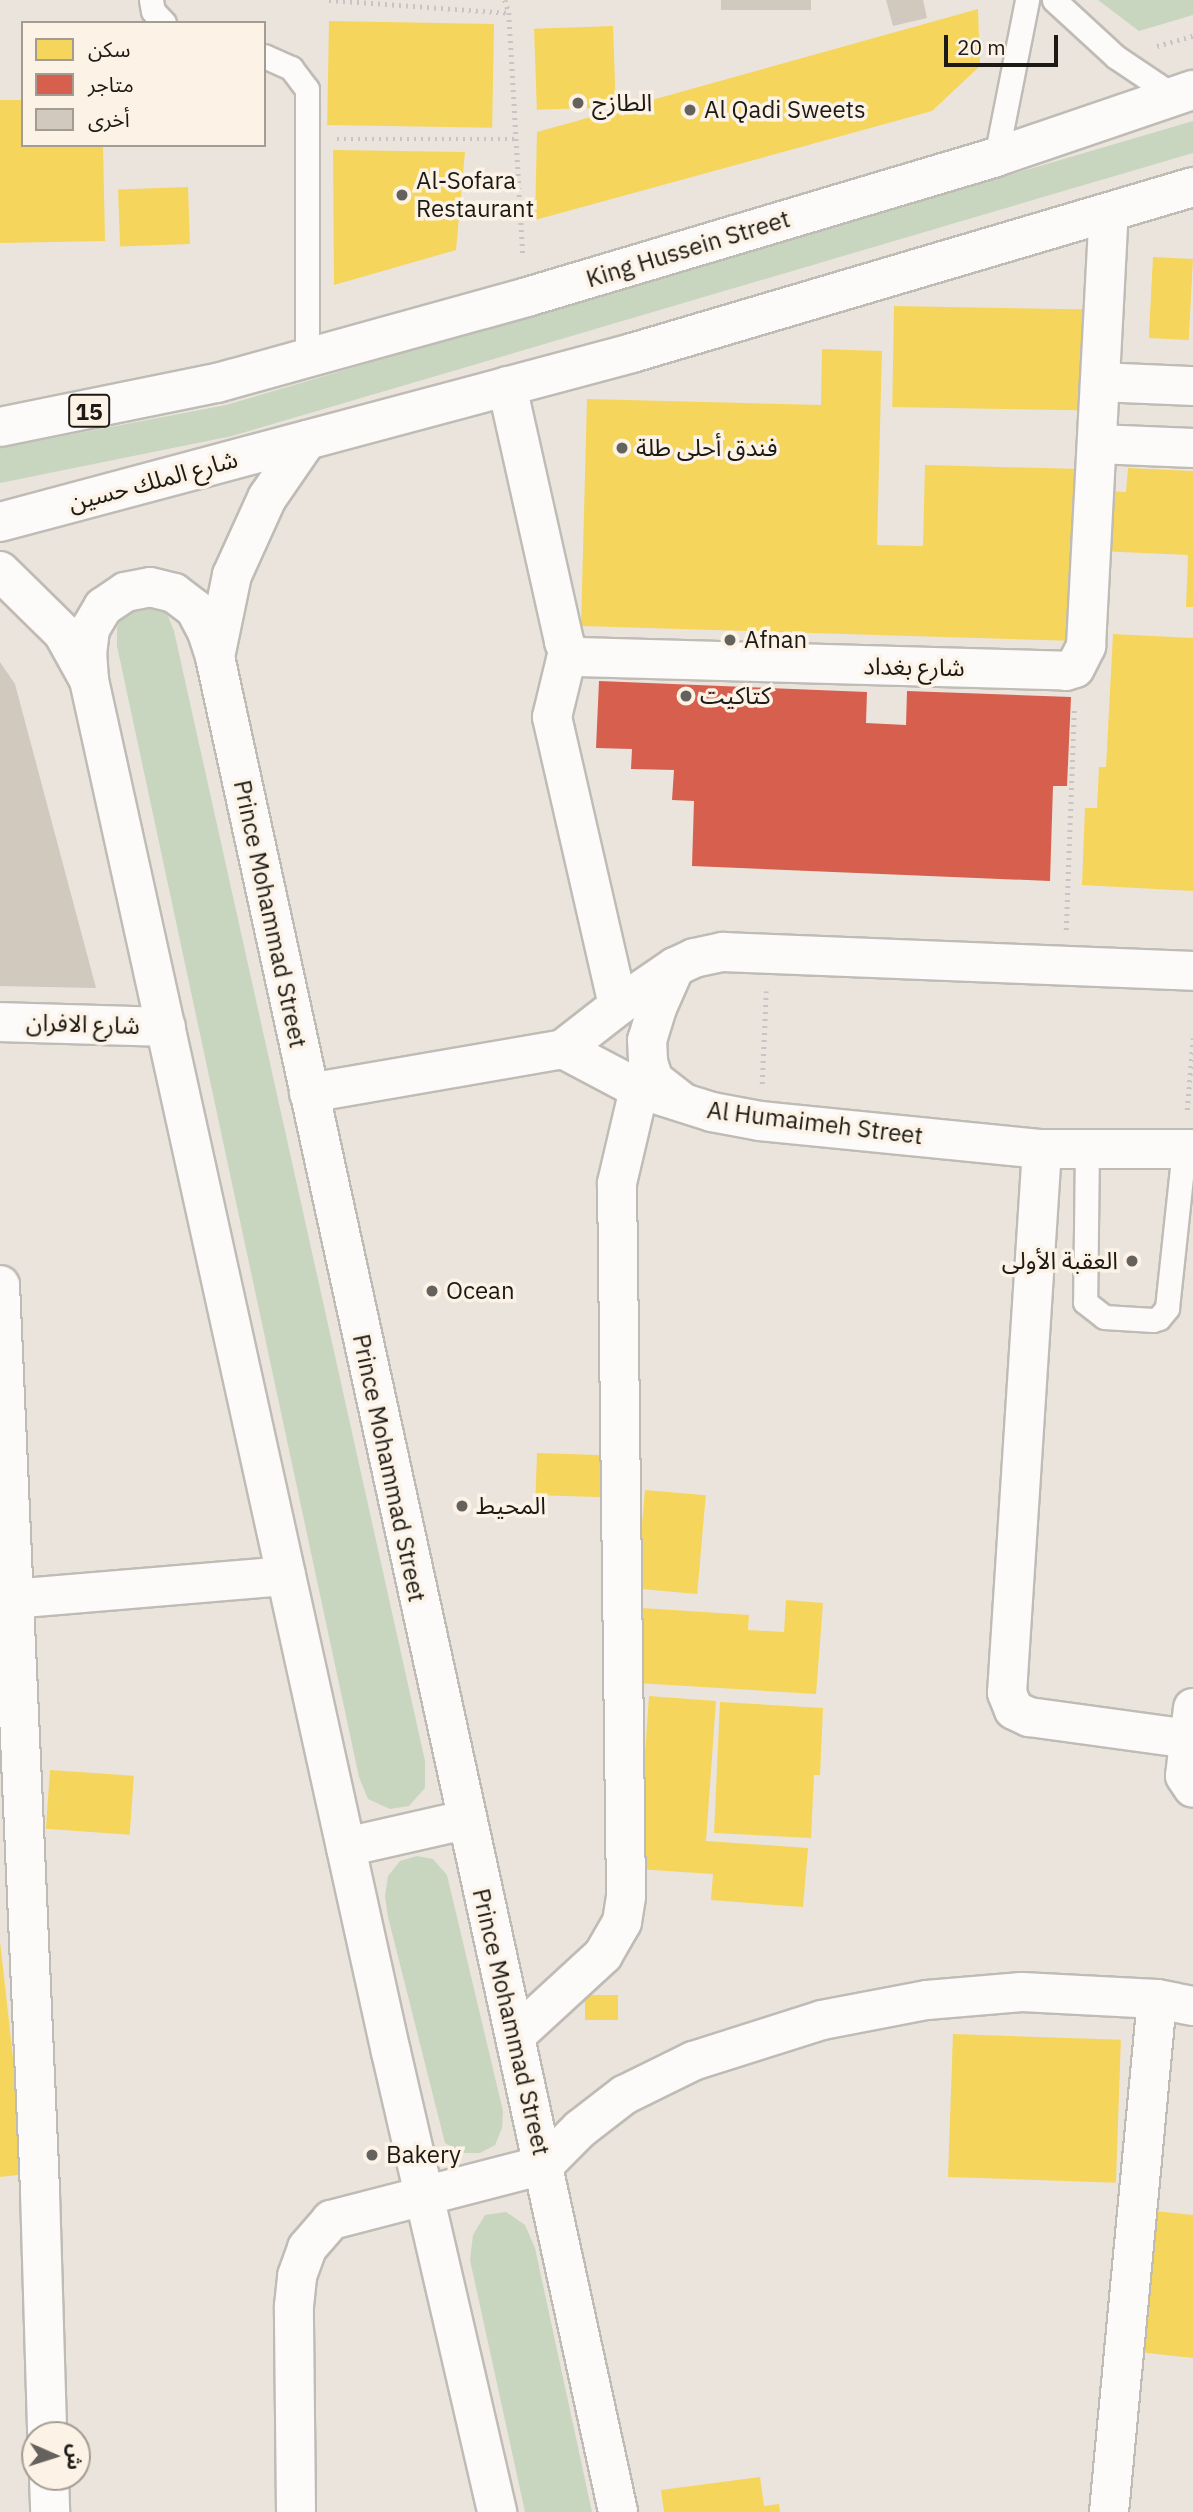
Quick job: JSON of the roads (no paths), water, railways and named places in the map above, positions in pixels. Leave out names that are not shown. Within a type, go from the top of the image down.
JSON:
[{"type":"main road","name":"King Hussein Street","points":[[0,427],[177,392],[527,297],[996,157],[1183,93]]},
{"type":"main road","points":[[307,440],[632,353],[1193,187]]},
{"type":"main road","points":[[1109,213],[1097,444],[1193,449]]},
{"type":"main road","points":[[1101,382],[1193,386]]},
{"type":"main road","points":[[507,386],[568,651],[552,717],[618,1006]]},
{"type":"main road","name":"شارع الملك حسين","points":[[0,522],[307,440]]},
{"type":"main road","name":"Prince Mohammad Street","points":[[307,440],[268,498],[236,566],[222,612],[215,657],[465,1820],[544,2165],[618,2512]]},
{"type":"main road","name":"شارع بغداد","points":[[568,651],[578,657],[591,659],[1066,671],[1075,668],[1086,646],[1097,444]]},
{"type":"main road","points":[[0,571],[63,633],[89,680]]},
{"type":"main road","points":[[215,657],[207,632],[195,609],[174,593],[150,587],[125,592],[103,607],[90,629],[87,654],[89,680],[346,1847],[497,2512]]},
{"type":"main road","points":[[309,1093],[563,1049],[618,1006],[675,967],[694,958],[723,952],[1193,971]]},
{"type":"main road","points":[[675,967],[657,1008],[647,1040],[648,1062],[654,1080],[667,1093],[688,1105]]},
{"type":"main road","name":"شارع الافران","points":[[0,1022],[166,1027]]},
{"type":"main road","name":"Al Humaimeh Street","points":[[563,1049],[639,1089],[688,1105],[760,1121],[1042,1149],[1189,1149]]},
{"type":"main road","points":[[515,2036],[603,1955],[622,1922],[626,1897],[617,1183],[639,1089]]},
{"type":"main road","points":[[1042,1149],[1006,1693],[1014,1710],[1029,1717],[1191,1723],[1185,1776],[1193,1788]]},
{"type":"main road","points":[[0,1285],[7,1600],[40,2192],[47,2421]]},
{"type":"main road","points":[[7,1600],[286,1576]]},
{"type":"main road","points":[[346,1847],[465,1820]]},
{"type":"main road","points":[[296,2512],[293,2330],[296,2276],[307,2248],[331,2220],[544,2165],[580,2129],[624,2095],[693,2061],[822,2020],[927,2000],[1023,1992],[1175,2002],[1109,2512]]},
{"type":"main road","points":[[49,2491],[50,2512]]},
{"type":"lane","points":[[151,0],[153,11],[162,21]]},
{"type":"lane","points":[[996,157],[1027,0]]},
{"type":"lane","points":[[1054,0],[1116,57],[1183,93]]},
{"type":"lane","points":[[266,57],[291,68],[307,89],[307,358]]},
{"type":"lane","points":[[1087,1147],[1085,1302],[1104,1317],[1153,1320],[1164,1314],[1167,1308],[1189,1149]]},
{"type":"place","name":"الطازج","points":[[578,103]]},
{"type":"place","name":"Al Qadi Sweets","points":[[690,110]]},
{"type":"place","name":"Al-Sofara Restaurant","points":[[402,195]]},
{"type":"place","name":"فندق أحلى طلة","points":[[622,448]]},
{"type":"place","name":"Afnan","points":[[730,640]]},
{"type":"place","name":"كتاكيت","points":[[686,696]]},
{"type":"place","name":"العقبة الأولى","points":[[1132,1261]]},
{"type":"place","name":"Ocean","points":[[432,1291]]},
{"type":"place","name":"المحيط","points":[[462,1506]]},
{"type":"place","name":"Bakery","points":[[372,2155]]}]
